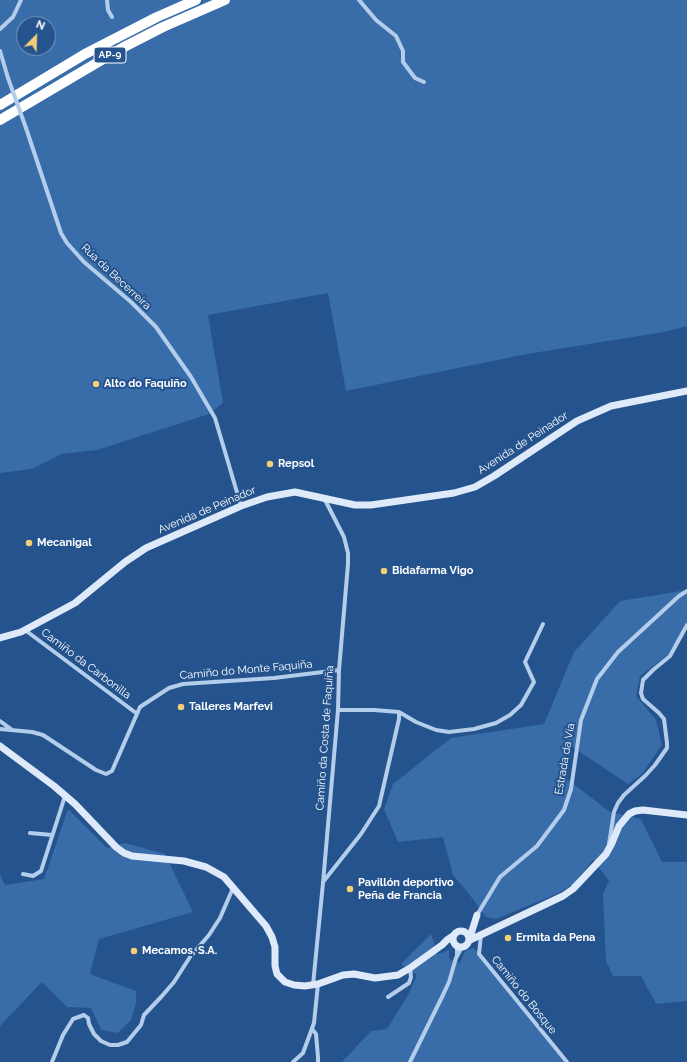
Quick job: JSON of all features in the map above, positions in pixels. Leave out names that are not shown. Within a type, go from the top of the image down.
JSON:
[{"type":"highway","name":"AP-9","points":[[0,105],[86,54],[158,17],[196,0]]},
{"type":"highway","name":"AP-9","points":[[0,120],[122,48],[163,27],[225,0]]},
{"type":"street","points":[[0,29],[13,17],[21,0]]},
{"type":"street","points":[[107,0],[108,10],[112,17]]},
{"type":"street","points":[[359,0],[376,20],[396,36],[403,51],[403,62],[415,78],[424,82]]},
{"type":"street","name":"Rúa da Becerreira","points":[[0,51],[61,233],[67,243],[84,262],[131,302],[156,327],[191,377],[215,418],[241,506]]},
{"type":"street","name":"Avenida de Peinador","points":[[0,638],[25,630],[75,603],[125,562],[146,548],[241,506],[267,497],[295,492],[355,505],[371,505],[454,493],[475,487],[488,480],[578,421],[611,406],[687,392]]},
{"type":"street","name":"Camiño da Costa de Faquiña","points":[[312,1029],[314,1023],[315,984],[338,710],[339,670],[348,564],[348,553],[344,537],[323,497]]},
{"type":"street","name":"Estrada da Vía","points":[[477,915],[500,877],[538,846],[564,810],[571,789],[580,720],[597,679],[618,652],[679,596],[687,591]]},
{"type":"street","points":[[338,710],[399,712],[416,722],[449,732],[484,728],[496,723],[510,715],[521,705],[534,682],[525,662],[543,624]]},
{"type":"street","points":[[609,849],[614,812],[618,803],[624,795],[655,765],[668,743],[664,719],[644,699],[641,693],[643,680],[670,656],[687,625]]},
{"type":"street","name":"Camiño da Carbonilla","points":[[25,630],[136,713]]},
{"type":"street","name":"Camiño do Monte Faquiña","points":[[0,728],[43,735],[96,770],[106,774],[112,771],[140,706],[169,688],[183,684],[274,678],[339,670]]},
{"type":"street","points":[[323,883],[361,834],[379,806],[398,726],[399,712]]},
{"type":"street","points":[[0,721],[12,730]]},
{"type":"street","points":[[0,746],[54,786],[124,853],[132,856],[184,861],[206,867],[224,877],[266,926],[272,937],[277,974],[281,980],[294,986],[315,984],[343,975],[354,974],[375,978],[398,975],[410,968],[447,940],[468,944],[477,915]]},
{"type":"street","points":[[23,874],[33,876],[41,871],[65,796]]},
{"type":"street","points":[[470,939],[563,896],[573,889],[606,854],[624,819],[629,814],[635,811],[643,810],[687,815]]},
{"type":"street","points":[[30,833],[52,835]]},
{"type":"street","points":[[52,1062],[63,1035],[73,1019],[84,1014],[88,1018],[94,1034],[101,1041],[110,1045],[118,1045],[127,1042],[141,1025],[144,1015],[174,982],[190,957],[209,935],[220,918],[233,888]]},
{"type":"street","points":[[410,1062],[447,987],[456,958],[456,932],[463,930],[477,915]]},
{"type":"street","points":[[463,930],[468,933],[470,939]]},
{"type":"street","name":"Camiño do Bosque","points":[[481,934],[479,954],[567,1062]]},
{"type":"street","points":[[388,997],[408,983],[410,968]]},
{"type":"street","points":[[293,1062],[303,1052],[312,1029],[316,1034],[318,1062]]},
{"type":"shaded area","points":[[0,0],[687,0],[687,326],[664,332],[527,354],[346,391],[328,293],[208,315],[223,403],[209,414],[97,450],[62,454],[32,469],[0,473]]},
{"type":"shaded area","points":[[687,590],[687,623],[670,653],[640,676],[636,696],[656,720],[662,745],[642,774],[628,784],[571,746],[567,779],[610,812],[641,819],[662,862],[687,862],[687,1001],[656,1004],[641,976],[613,976],[606,961],[603,894],[609,881],[593,860],[573,884],[559,893],[496,919],[486,917],[453,875],[443,837],[398,842],[384,809],[393,784],[451,738],[544,724],[574,652],[620,601]]},
{"type":"shaded area","points":[[68,809],[107,848],[125,843],[165,854],[193,912],[99,939],[90,974],[136,991],[136,1003],[131,1020],[118,1033],[101,1030],[91,1008],[67,1007],[42,982],[0,1026],[0,875],[5,885],[44,879]]},
{"type":"shaded area","points":[[431,934],[438,954],[449,950],[449,959],[460,963],[465,951],[474,948],[566,1062],[342,1062],[371,1031],[387,1029],[408,995],[417,975],[401,964]]},
{"type":"place","name":"Alto do Faquiño","points":[[96,384]]},
{"type":"place","name":"Repsol","points":[[270,464]]},
{"type":"place","name":"Mecanigal","points":[[29,543]]},
{"type":"place","name":"Bidafarma Vigo","points":[[384,571]]},
{"type":"place","name":"Talleres Marfevi","points":[[181,707]]},
{"type":"place","name":"Pavillón deportivo Peña de Francia","points":[[350,889]]},
{"type":"place","name":"Ermita da Pena","points":[[508,938]]},
{"type":"place","name":"Mecamos, S.A.","points":[[134,951]]}]
